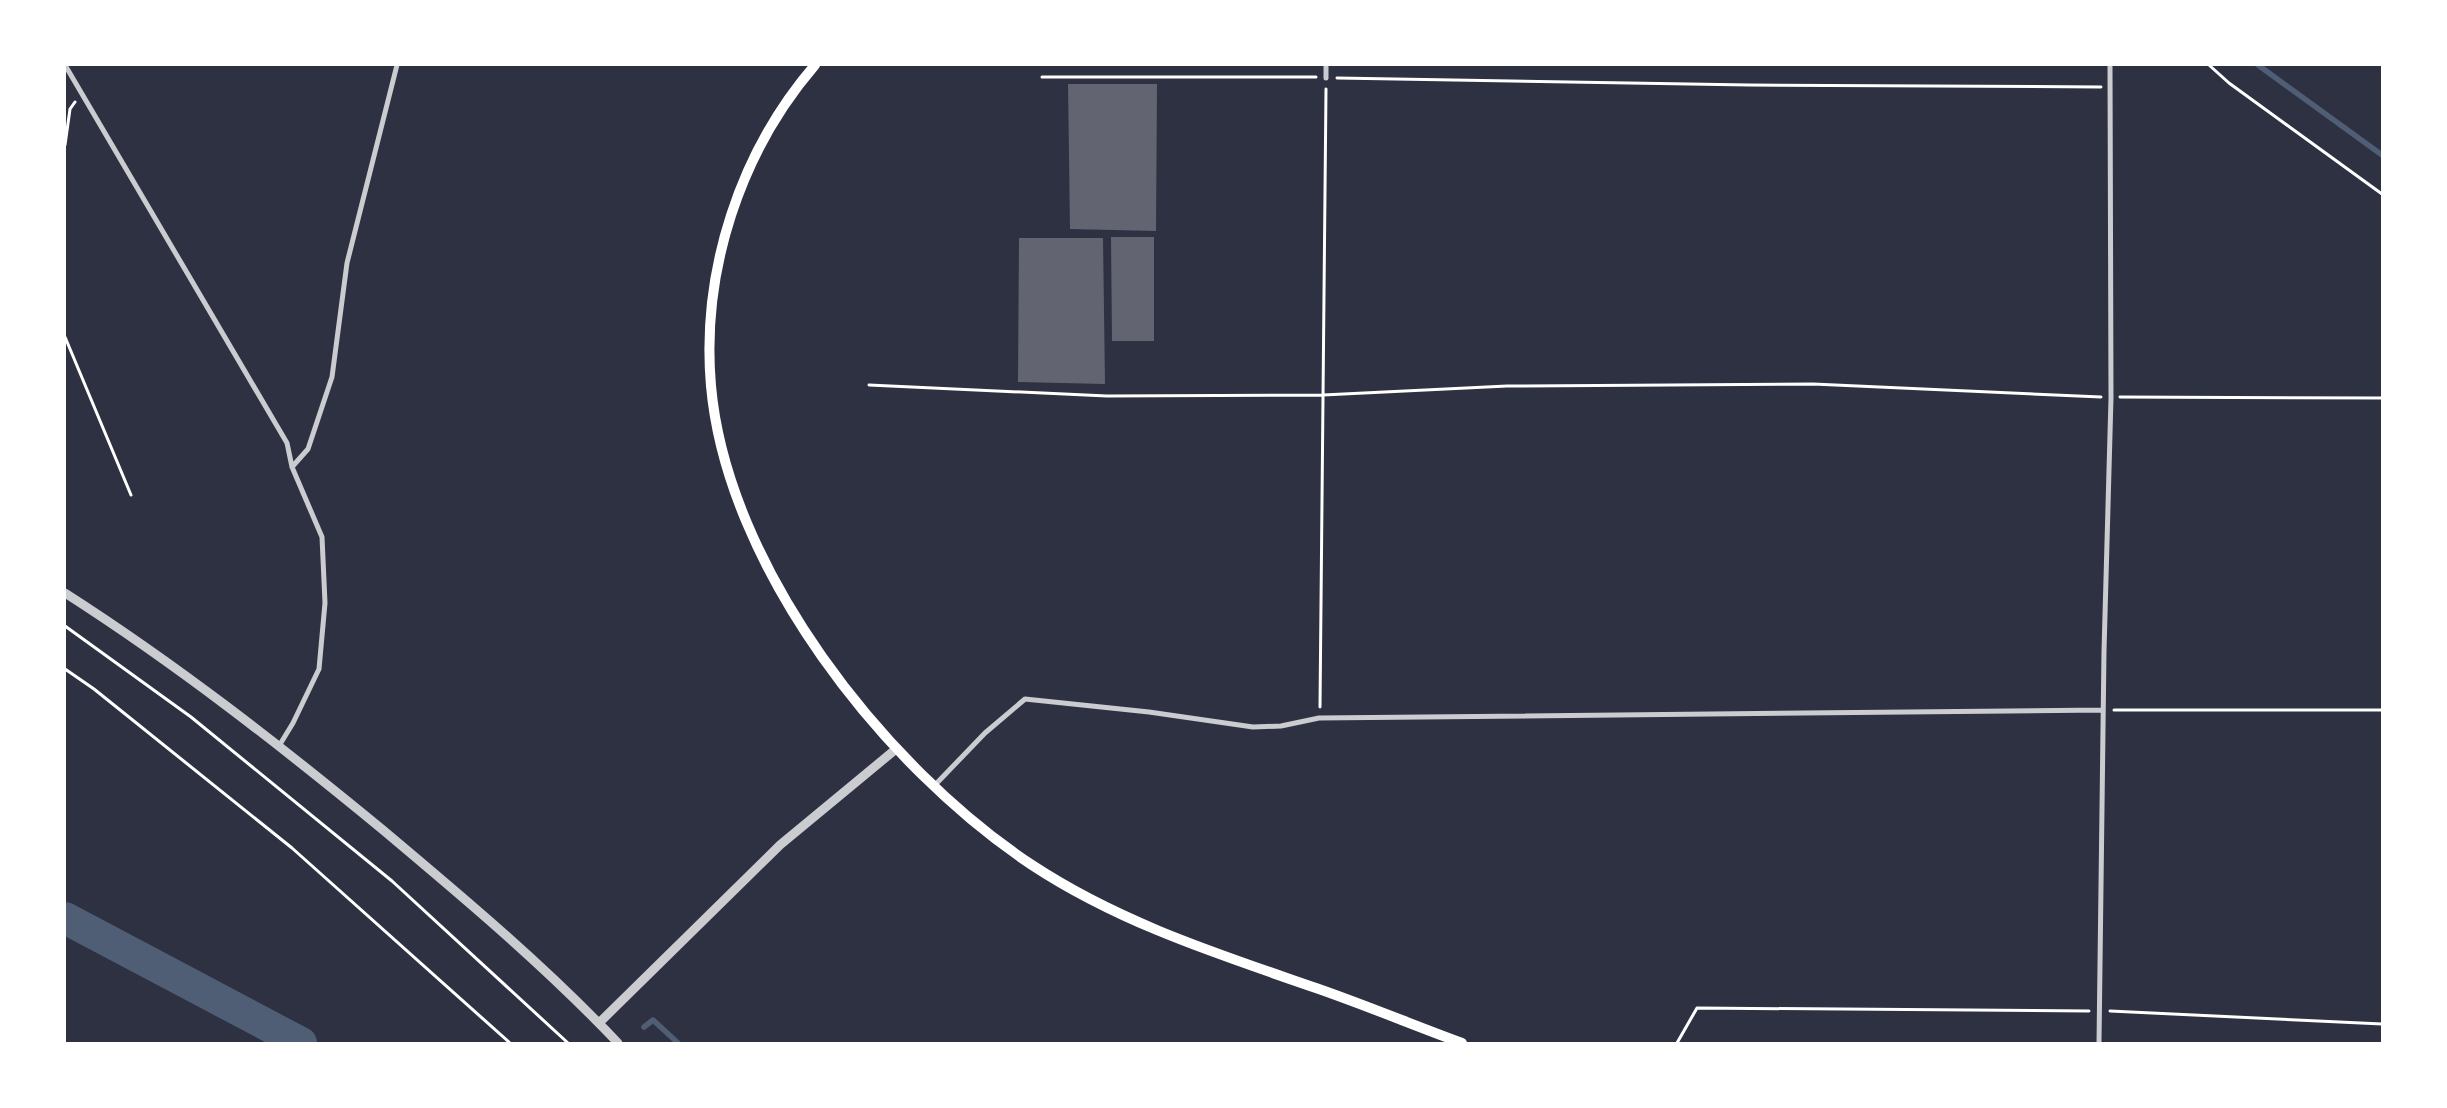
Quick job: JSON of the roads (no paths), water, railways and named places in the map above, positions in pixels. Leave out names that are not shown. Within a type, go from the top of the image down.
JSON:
[{"type":"main road","points":[[814,65],[794,89],[765,135],[742,183],[725,233],[714,282],[711,334],[711,385],[718,431],[734,484],[755,540],[778,588],[810,639],[855,700],[896,749],[934,786],[999,842],[1063,884],[1103,905],[1218,955],[1319,989],[1462,1043]]},
{"type":"street","points":[[65,65],[287,443],[292,467],[322,537],[325,603],[319,669],[293,723],[279,746]]},
{"type":"street","points":[[292,467],[308,449],[332,377],[347,263],[397,65]]},
{"type":"street","points":[[1326,65],[1326,78]]},
{"type":"street","points":[[2099,1043],[2103,710],[2111,398],[2110,65]]},
{"type":"street","points":[[65,593],[127,632],[279,746],[468,901],[618,1043]]},
{"type":"street","points":[[934,786],[985,733],[1025,700],[1149,712],[1253,727],[1281,726],[1319,718],[2103,710]]},
{"type":"street","points":[[599,1023],[780,845],[896,749]]},
{"type":"waterway","points":[[2258,65],[2382,155]]},
{"type":"waterway","points":[[65,918],[301,1043]]},
{"type":"waterway","points":[[644,1027],[653,1020],[678,1043]]}]
